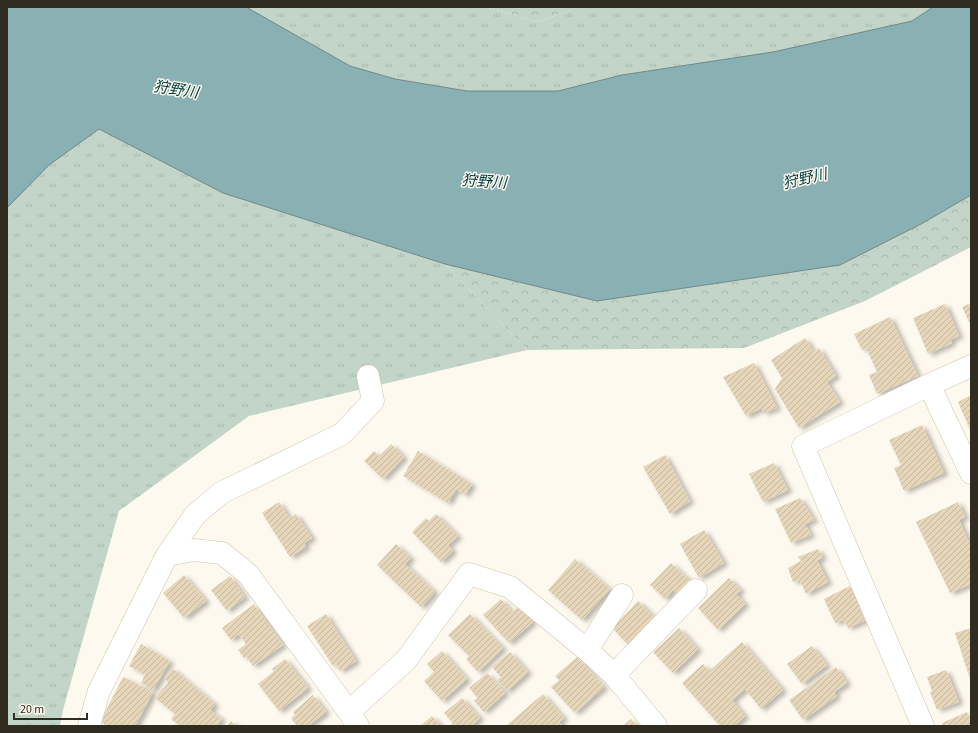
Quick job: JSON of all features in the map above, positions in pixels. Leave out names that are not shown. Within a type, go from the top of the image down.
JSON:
[{"type":"street","points":[[923,726],[803,446],[971,366]]},
{"type":"street","points":[[89,726],[99,691],[167,555],[195,515],[221,493],[342,434],[373,401],[368,376]]},
{"type":"street","points":[[929,385],[971,473]]},
{"type":"street","points":[[167,555],[194,550],[222,553],[248,574],[354,719],[406,660],[469,574],[510,587],[587,650],[614,675],[656,726]]},
{"type":"street","points":[[614,675],[696,590]]},
{"type":"street","points":[[587,650],[622,595]]},
{"type":"green space","points":[[246,7],[486,7],[538,22],[580,7],[933,7],[912,21],[773,52],[622,75],[558,91],[467,91],[395,79],[350,66]]},
{"type":"green space","points":[[486,7],[580,7],[538,22]]},
{"type":"green space","points":[[99,129],[223,193],[445,264],[527,350],[249,416],[119,511],[63,710],[60,726],[7,726],[7,208],[49,164]]},
{"type":"green space","points":[[971,195],[971,247],[865,301],[744,348],[527,350],[445,264],[597,301],[840,265],[923,223]]},
{"type":"water","name":"狩野川","points":[[7,7],[246,7],[350,66],[395,79],[467,91],[558,91],[622,75],[773,52],[912,21],[933,7],[971,7],[971,195],[923,223],[840,265],[597,301],[445,264],[223,193],[99,129],[49,165],[7,208]]},
{"type":"building","points":[[971,303],[971,326],[962,307]]},
{"type":"building","points":[[945,304],[959,336],[950,340],[952,343],[928,354],[913,318]]},
{"type":"building","points":[[890,317],[918,376],[877,394],[869,375],[877,372],[866,348],[862,350],[854,334]]},
{"type":"building","points":[[805,338],[814,352],[819,348],[836,376],[827,382],[840,402],[799,428],[775,389],[782,378],[771,360]]},
{"type":"building","points":[[754,363],[777,408],[763,413],[762,408],[746,416],[723,377]]},
{"type":"building","points":[[971,395],[971,432],[958,402]]},
{"type":"building","points":[[922,425],[944,473],[904,491],[894,468],[901,465],[889,440]]},
{"type":"building","points":[[391,444],[404,457],[383,479],[364,461],[374,451],[379,456]]},
{"type":"building","points":[[418,451],[472,484],[465,495],[456,489],[448,503],[403,476]]},
{"type":"building","points":[[665,455],[690,501],[670,514],[643,467]]},
{"type":"building","points":[[774,463],[788,490],[763,502],[749,474]]},
{"type":"building","points":[[800,498],[814,520],[805,524],[811,535],[791,543],[775,509]]},
{"type":"building","points":[[279,502],[290,519],[296,514],[312,538],[304,543],[306,547],[290,557],[262,513]]},
{"type":"building","points":[[958,502],[965,517],[959,520],[971,547],[971,584],[950,593],[916,522]]},
{"type":"building","points":[[436,514],[458,536],[448,545],[453,551],[441,562],[412,532],[426,518],[429,521]]},
{"type":"building","points":[[704,530],[724,563],[699,578],[680,544]]},
{"type":"building","points":[[396,544],[411,558],[405,564],[435,592],[421,607],[377,565]]},
{"type":"building","points":[[818,549],[823,558],[817,560],[828,582],[806,594],[800,580],[793,582],[788,568],[801,561],[798,557]]},
{"type":"building","points":[[575,559],[610,589],[582,620],[548,590]]},
{"type":"building","points":[[671,563],[690,581],[677,594],[673,590],[665,599],[650,585]]},
{"type":"building","points":[[184,575],[206,601],[184,618],[163,593]]},
{"type":"building","points":[[230,576],[245,597],[227,611],[211,590]]},
{"type":"building","points":[[729,578],[741,590],[736,594],[745,604],[718,630],[698,608]]},
{"type":"building","points":[[850,586],[866,620],[848,628],[843,620],[835,623],[824,599]]},
{"type":"building","points":[[501,599],[512,612],[519,606],[533,622],[509,643],[483,615]]},
{"type":"building","points":[[638,601],[657,620],[630,647],[612,628]]},
{"type":"building","points":[[254,604],[283,645],[253,666],[246,656],[244,658],[238,650],[246,644],[239,634],[231,640],[222,628]]},
{"type":"building","points":[[326,614],[356,661],[340,671],[336,664],[333,666],[307,626]]},
{"type":"building","points":[[470,614],[503,648],[478,672],[466,659],[469,656],[448,635]]},
{"type":"building","points":[[679,628],[698,649],[673,673],[653,652]]},
{"type":"building","points":[[971,628],[971,682],[955,633]]},
{"type":"building","points":[[742,642],[783,690],[761,709],[745,689],[732,700],[745,716],[734,726],[720,726],[682,683],[703,664],[709,671]]},
{"type":"building","points":[[141,644],[170,661],[153,690],[141,683],[145,675],[129,666]]},
{"type":"building","points":[[812,646],[827,665],[802,684],[787,664]]},
{"type":"building","points":[[442,651],[467,679],[442,701],[424,681],[434,672],[427,664]]},
{"type":"building","points":[[510,652],[528,672],[507,691],[497,680],[501,677],[492,667]]},
{"type":"building","points":[[577,657],[604,687],[575,713],[551,687],[559,680],[555,676]]},
{"type":"building","points":[[285,659],[308,688],[279,711],[258,684],[274,671],[272,669]]},
{"type":"building","points":[[836,667],[847,683],[834,692],[837,696],[803,720],[789,700]]},
{"type":"building","points":[[172,668],[215,704],[210,710],[222,719],[216,726],[180,726],[171,719],[175,714],[155,698],[168,683],[165,678]]},
{"type":"building","points":[[946,670],[959,702],[937,710],[930,692],[932,691],[927,677]]},
{"type":"building","points":[[487,673],[505,693],[484,712],[474,701],[478,698],[469,688]]},
{"type":"building","points":[[123,677],[153,692],[135,726],[108,726],[100,722]]},
{"type":"building","points":[[543,694],[564,718],[559,722],[563,726],[509,726],[508,724]]},
{"type":"building","points":[[313,695],[326,712],[308,726],[297,726],[291,718],[295,715],[293,712]]},
{"type":"building","points":[[462,698],[480,718],[471,726],[450,726],[453,723],[444,713]]},
{"type":"building","points":[[967,712],[971,726],[943,726],[942,723]]},
{"type":"building","points":[[432,716],[441,726],[420,726]]},
{"type":"building","points":[[631,719],[637,726],[623,726]]},
{"type":"building","points":[[231,721],[237,726],[227,726]]}]
